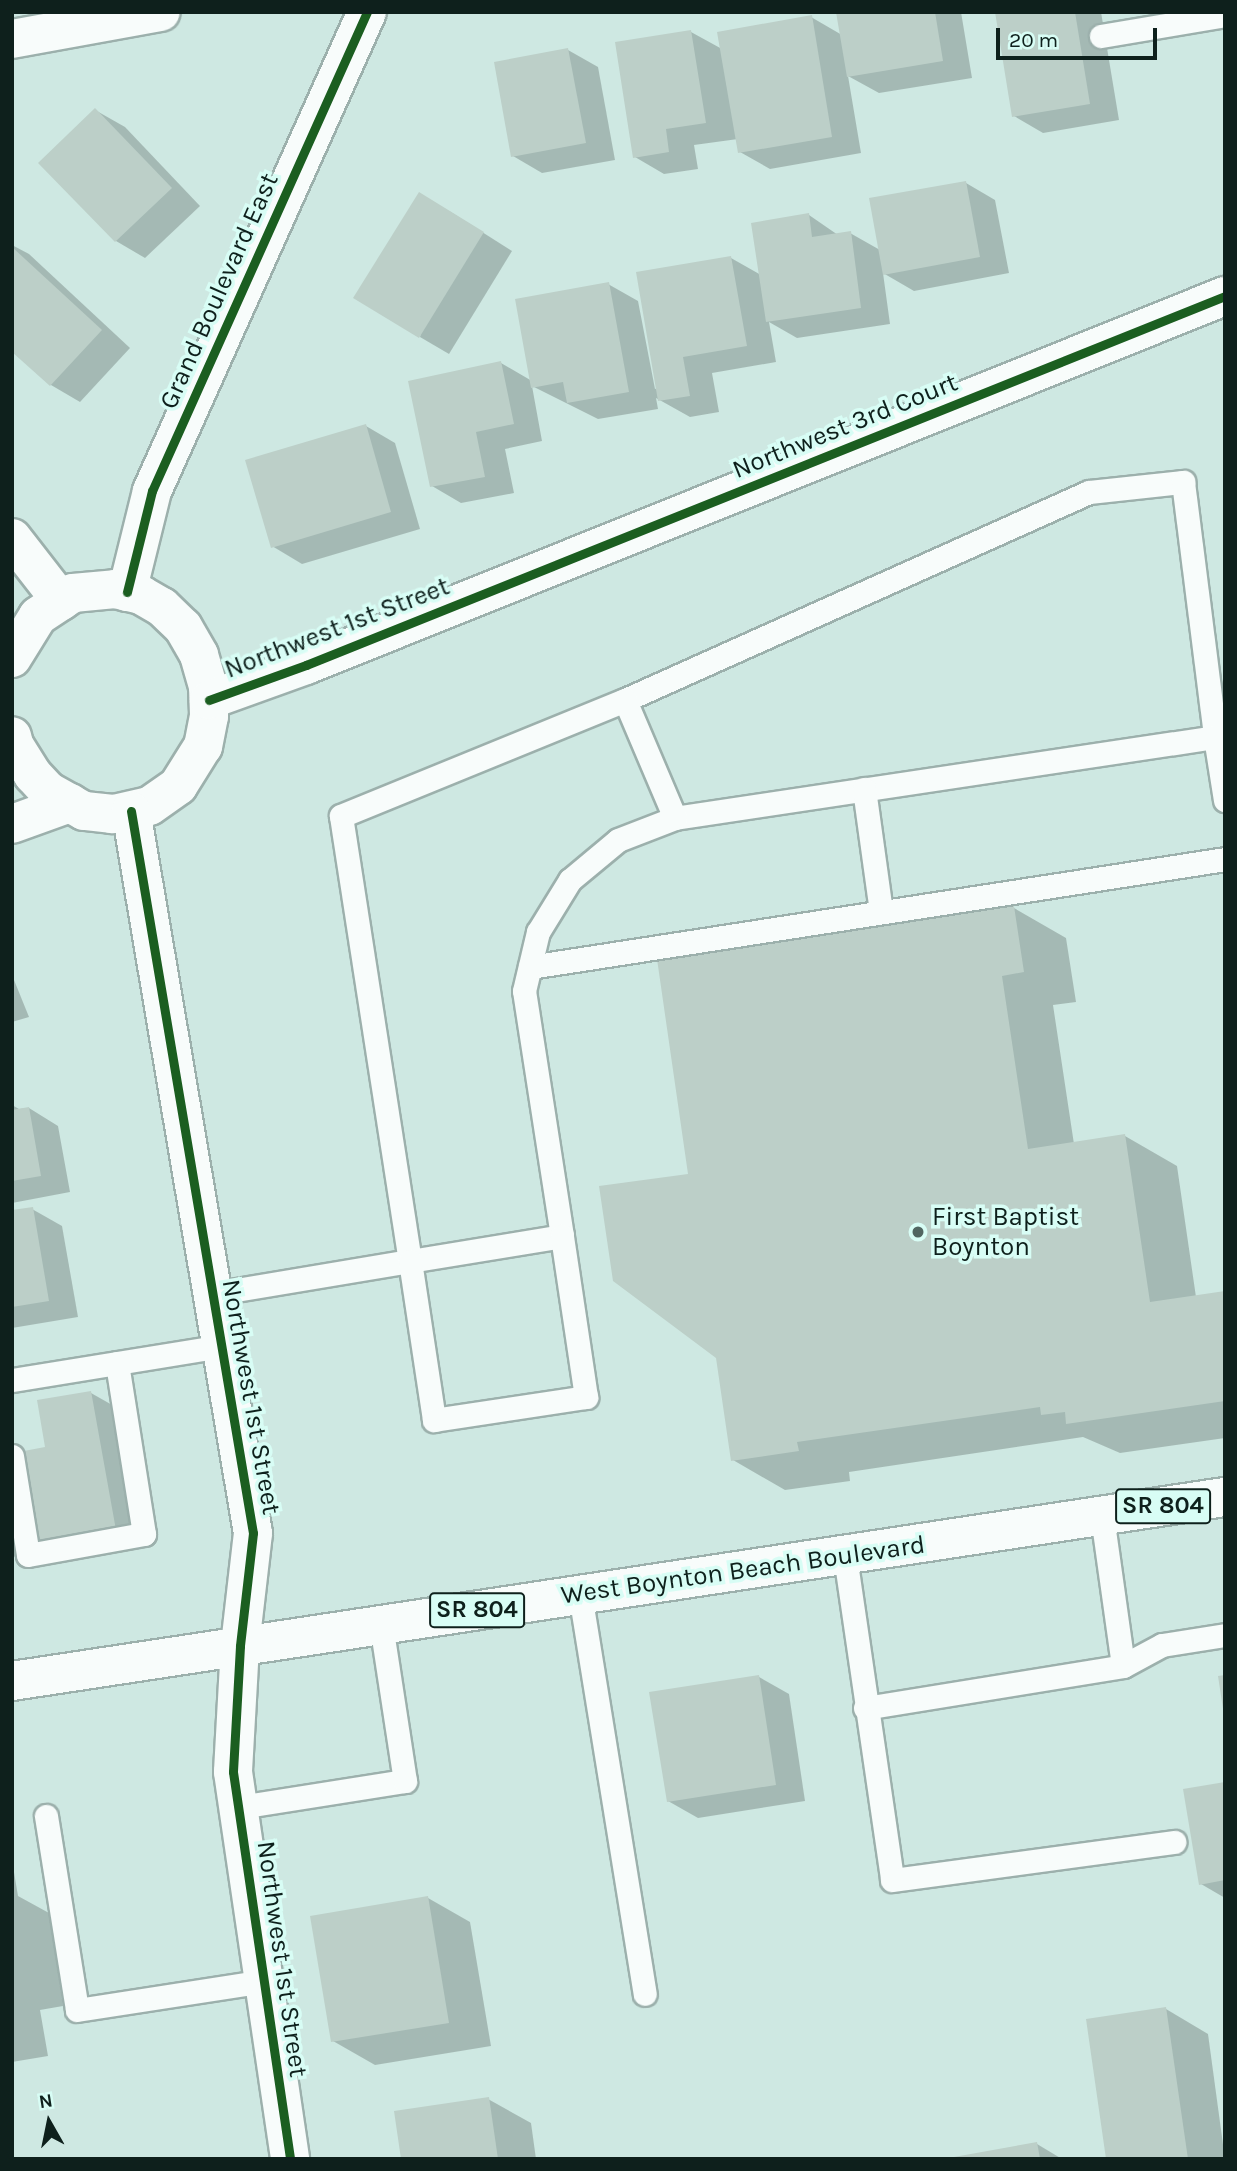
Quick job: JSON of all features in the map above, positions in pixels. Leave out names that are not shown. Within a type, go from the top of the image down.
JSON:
[{"type":"street","points":[[12,39],[161,12]]},
{"type":"street","name":"Grand Boulevard East","points":[[127,592],[152,491],[367,12]]},
{"type":"street","name":"Northwest 3rd Court","points":[[481,595],[1225,296]]},
{"type":"street","points":[[12,538],[61,601]]},
{"type":"street","points":[[12,658],[38,616],[73,593],[115,589],[141,595],[162,607],[183,627],[199,655],[209,700],[202,746],[188,773],[178,786],[149,806],[131,811],[113,814],[84,811],[48,791],[33,775],[13,742]]},
{"type":"street","name":"Northwest 1st Street","points":[[209,700],[481,595]]},
{"type":"street","points":[[12,824],[70,803]]},
{"type":"street","name":"Northwest 1st Street","points":[[131,811],[253,1533],[240,1646],[233,1772],[290,2159]]},
{"type":"street","name":"West Boynton Beach Boulevard","points":[[12,1681],[1225,1497]]},
{"type":"lane","points":[[1101,36],[1225,15]]},
{"type":"lane","points":[[1220,736],[675,817],[618,840],[570,880],[538,932],[524,991],[586,1397],[434,1420],[341,816],[625,700],[1089,492],[1183,482],[1220,736],[1225,800]]},
{"type":"lane","points":[[625,700],[675,817]]},
{"type":"lane","points":[[864,789],[881,912]]},
{"type":"lane","points":[[530,967],[1225,859]]},
{"type":"lane","points":[[212,1294],[562,1236]]},
{"type":"lane","points":[[12,1380],[221,1346]]},
{"type":"lane","points":[[12,1456],[28,1555],[144,1534],[117,1363]]},
{"type":"lane","points":[[1102,1516],[1123,1666]]},
{"type":"lane","points":[[845,1556],[892,1880],[1174,1842]]},
{"type":"lane","points":[[580,1594],[645,1994]]},
{"type":"lane","points":[[239,1807],[405,1781],[381,1625]]},
{"type":"lane","points":[[865,1708],[1123,1666],[1162,1645],[1225,1635]]},
{"type":"lane","points":[[46,1816],[77,2010],[264,1981]]},
{"type":"building","points":[[836,12],[935,12],[943,61],[847,77]]},
{"type":"building","points":[[995,12],[1075,12],[1090,104],[1012,117]]},
{"type":"building","points":[[812,15],[832,137],[738,153],[717,32]]},
{"type":"building","points":[[691,30],[706,123],[666,129],[669,152],[633,158],[615,42]]},
{"type":"building","points":[[568,48],[586,143],[511,157],[494,62]]},
{"type":"building","points":[[95,108],[172,188],[115,242],[38,163]]},
{"type":"building","points":[[966,181],[980,257],[883,275],[869,198]]},
{"type":"building","points":[[419,192],[484,232],[419,338],[353,298]]},
{"type":"building","points":[[809,213],[812,237],[851,231],[861,308],[766,322],[751,223]]},
{"type":"building","points":[[12,247],[102,330],[50,386],[12,352]]},
{"type":"building","points":[[731,256],[747,346],[683,357],[690,396],[658,401],[636,272]]},
{"type":"building","points":[[609,282],[629,392],[567,403],[563,382],[531,388],[515,299]]},
{"type":"building","points":[[501,361],[514,424],[476,432],[485,477],[430,487],[408,381]]},
{"type":"building","points":[[366,424],[391,512],[271,548],[245,460]]},
{"type":"building","name":"First Baptist Boynton","points":[[1014,906],[1024,972],[1002,976],[1028,1149],[1125,1134],[1150,1302],[1225,1291],[1225,1401],[1066,1424],[1065,1412],[1041,1415],[1040,1407],[797,1442],[799,1451],[731,1461],[716,1358],[613,1281],[599,1186],[688,1174],[657,959]]},
{"type":"building","points":[[29,1107],[41,1176],[12,1181],[12,1110]]},
{"type":"building","points":[[33,1207],[49,1301],[12,1307],[12,1210]]},
{"type":"building","points":[[91,1391],[116,1530],[40,1543],[24,1451],[45,1447],[37,1400]]},
{"type":"building","points":[[759,1675],[776,1785],[667,1802],[649,1692]]},
{"type":"building","points":[[1225,1675],[1225,1709],[1223,1709],[1218,1676]]},
{"type":"building","points":[[1225,1782],[1225,1880],[1199,1885],[1183,1789]]},
{"type":"building","points":[[428,1896],[449,2023],[331,2042],[310,1916]]},
{"type":"building","points":[[1166,2007],[1188,2159],[1106,2159],[1086,2019]]},
{"type":"building","points":[[489,2097],[498,2159],[401,2159],[394,2111]]},
{"type":"building","points":[[1037,2142],[1040,2159],[954,2159],[954,2157]]},
{"type":"cycle path","points":[[127,592],[152,491],[367,12]]},
{"type":"cycle path","points":[[209,700],[306,665],[1225,296]]},
{"type":"cycle path","points":[[131,811],[253,1533],[240,1646],[233,1772],[290,2159]]},
{"type":"place","name":"First Baptist Boynton","points":[[918,1232]]}]
